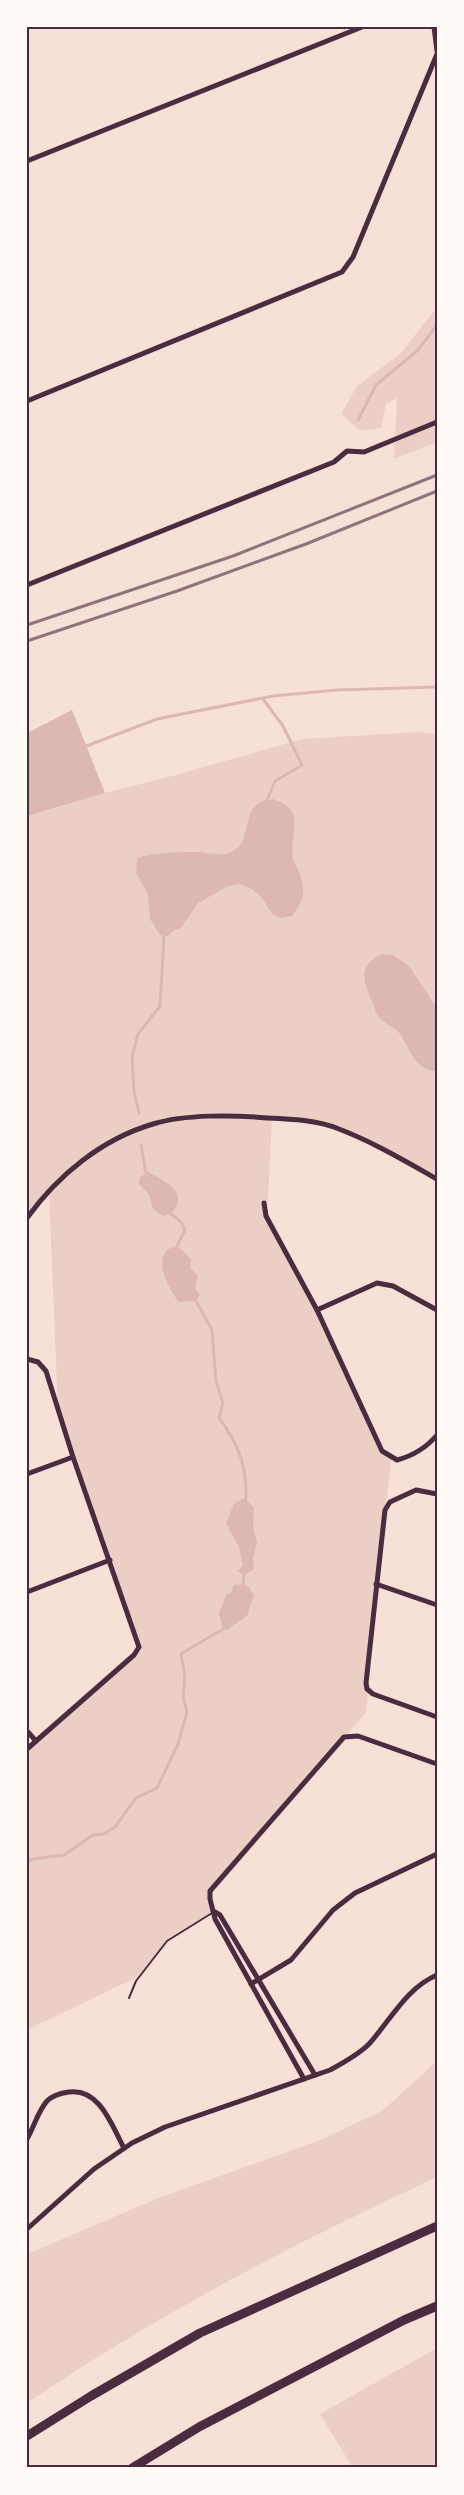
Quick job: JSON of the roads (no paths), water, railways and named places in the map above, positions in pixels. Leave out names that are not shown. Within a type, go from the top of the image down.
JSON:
[{"type":"highway","points":[[27,2436],[200,2333],[437,2226]]},
{"type":"highway","points":[[132,2468],[199,2427],[404,2320],[437,2306]]},
{"type":"street","points":[[27,161],[362,27]]},
{"type":"street","points":[[27,401],[342,272],[353,257],[437,52],[435,28]]},
{"type":"street","points":[[27,585],[334,462],[347,451],[364,452],[437,422]]},
{"type":"street","points":[[27,1218],[62,1178],[90,1154],[130,1132],[155,1123],[185,1119],[253,1116],[313,1122],[338,1128],[437,1179]]},
{"type":"street","points":[[264,1203],[266,1216],[317,1310],[382,1451],[397,1460],[405,1458],[437,1435]]},
{"type":"street","points":[[317,1310],[377,1283],[393,1286],[437,1310]]},
{"type":"street","points":[[27,1359],[38,1362],[46,1371],[72,1456],[138,1639],[139,1649],[27,1749]]},
{"type":"street","points":[[27,1474],[72,1456]]},
{"type":"street","points":[[437,1494],[416,1490],[388,1504],[384,1514],[367,1689],[373,1694],[437,1717]]},
{"type":"street","points":[[27,1592],[110,1560]]},
{"type":"street","points":[[376,1584],[437,1605]]},
{"type":"street","points":[[27,1731],[36,1741]]},
{"type":"street","points":[[304,2079],[215,1919],[210,1891],[344,1737],[358,1736],[437,1764]]},
{"type":"street","points":[[251,1984],[291,1960],[333,1910],[348,1898],[437,1854]]},
{"type":"street","points":[[214,1912],[220,1915],[315,2075]]},
{"type":"street","points":[[27,2229],[94,2169],[124,2148],[165,2127],[330,2070],[367,2046],[417,1987],[437,1975]]},
{"type":"street","points":[[27,2139],[48,2100],[57,2094],[75,2091],[87,2093],[99,2104],[124,2148]]},
{"type":"lane","points":[[129,1998],[136,1981],[167,1941],[214,1912]]},
{"type":"waterway","points":[[358,420],[376,385],[418,350],[437,325]]},
{"type":"waterway","points":[[84,747],[157,719],[273,696],[337,690],[437,687]]},
{"type":"waterway","points":[[263,699],[283,726],[302,765],[275,781],[267,800]]},
{"type":"waterway","points":[[139,1113],[134,1091],[132,1057],[138,1034],[160,1006],[164,936]]},
{"type":"waterway","points":[[141,1145],[146,1173]]},
{"type":"waterway","points":[[171,1214],[181,1222],[185,1230],[177,1246]]},
{"type":"waterway","points":[[196,1301],[212,1330],[216,1381],[223,1403],[219,1418],[237,1447],[245,1476],[246,1499]]},
{"type":"waterway","points":[[243,1584],[244,1575]]},
{"type":"waterway","points":[[27,1862],[33,1859],[64,1855],[93,1835],[104,1834],[115,1827],[136,1798],[157,1788],[178,1744],[187,1712],[183,1696],[185,1677],[181,1654],[223,1629]]},
{"type":"railway","points":[[27,625],[233,556],[437,475]]},
{"type":"railway","points":[[27,641],[177,591],[306,544],[437,491]]}]
